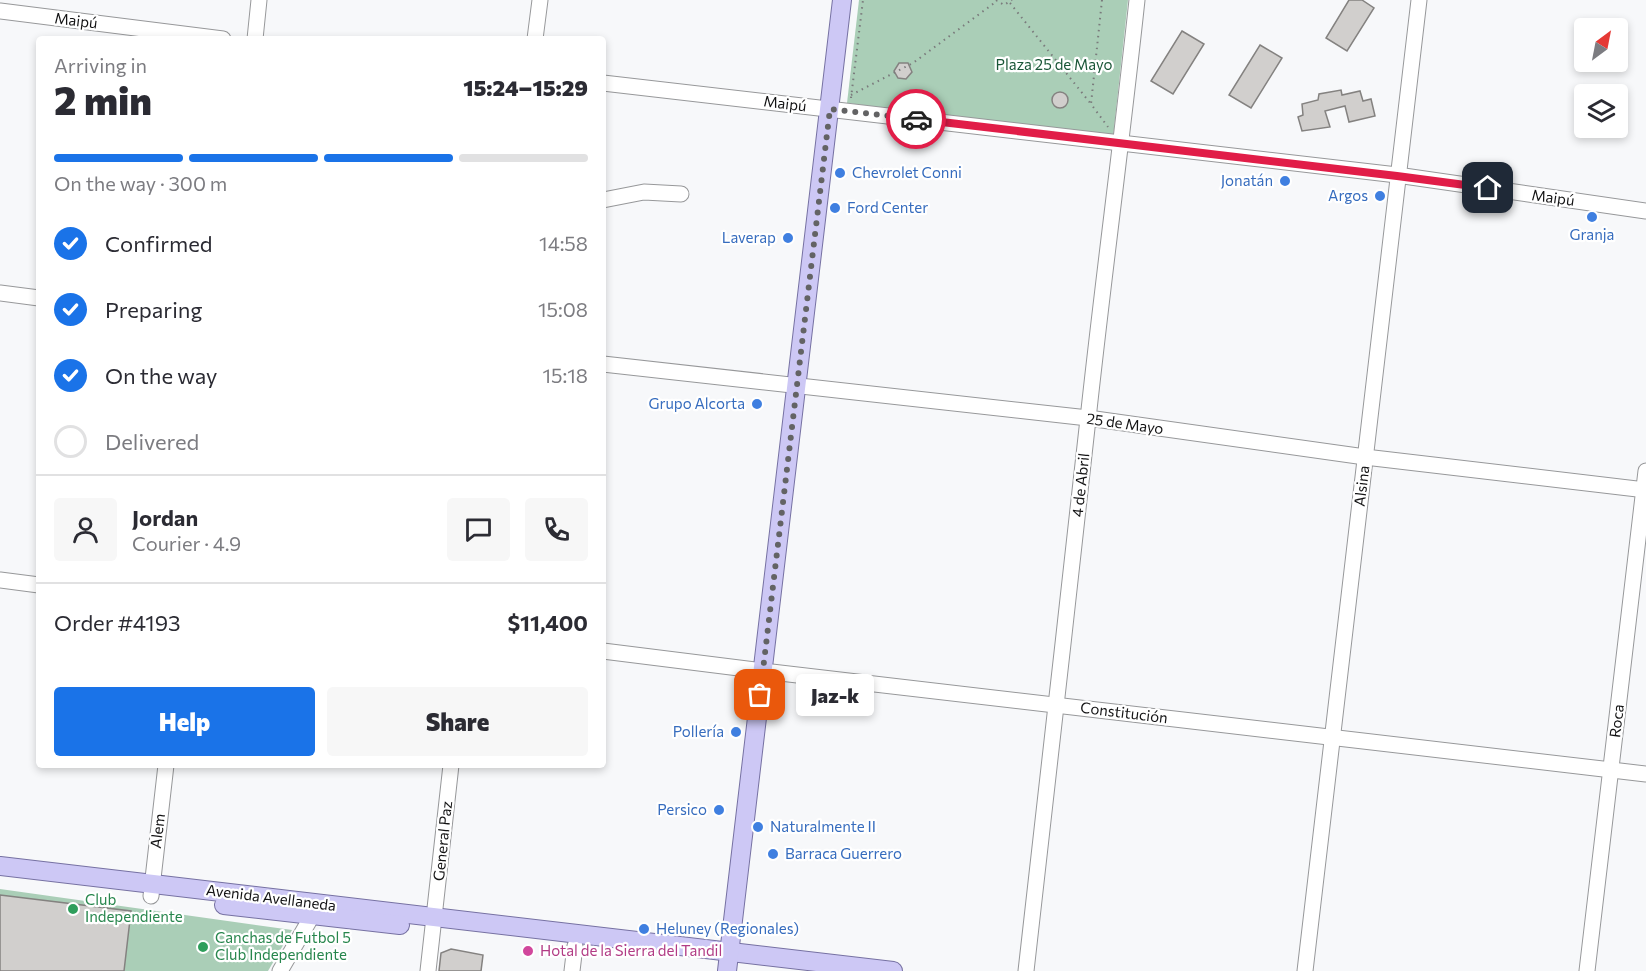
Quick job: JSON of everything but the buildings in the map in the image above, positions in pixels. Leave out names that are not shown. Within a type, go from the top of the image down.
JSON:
[{"type":"main road","points":[[728,962],[842,0]]},
{"type":"main road","name":"Avenida Avellaneda","points":[[0,866],[312,916],[434,923],[575,946],[728,962],[893,971]]},
{"type":"main road","name":"Avenida Avellaneda","points":[[0,878],[151,890],[434,923],[801,971]]},
{"type":"street","points":[[255,36],[259,0]]},
{"type":"street","points":[[535,36],[540,0]]},
{"type":"street","name":"4 de Abril","points":[[1026,971],[1137,0]]},
{"type":"street","name":"Alsina","points":[[1305,971],[1419,0]]},
{"type":"street","name":"Maipú","points":[[0,11],[198,36]]},
{"type":"street","name":"Maipú","points":[[606,83],[1397,176],[1646,211]]},
{"type":"street","points":[[606,199],[644,192],[681,194]]},
{"type":"street","points":[[0,293],[36,298]]},
{"type":"street","name":"25 de Mayo","points":[[606,364],[1088,418],[1365,457],[1645,490]]},
{"type":"street","name":"Roca","points":[[1587,971],[1646,471]]},
{"type":"street","points":[[0,580],[36,585]]},
{"type":"street","name":"Constitución","points":[[606,651],[1646,774]]},
{"type":"street","name":"Alem","points":[[151,890],[166,768]]},
{"type":"street","name":"General Paz","points":[[428,971],[451,768]]},
{"type":"street","points":[[280,971],[312,916]]},
{"type":"street","points":[[572,971],[575,946]]},
{"type":"path","points":[[851,100],[863,0]]},
{"type":"path","points":[[852,95],[913,63],[996,1],[1001,5],[1010,3],[1012,0]]},
{"type":"path","points":[[1091,104],[1102,0]]},
{"type":"path","points":[[1010,3],[1108,127],[1096,126]]},
{"type":"green space","name":"Plaza 25 de Mayo","points":[[859,0],[1128,0],[1113,138],[847,103]]},
{"type":"green space","name":"Club Independiente","points":[[0,889],[292,930],[268,971],[0,971]]},
{"type":"way so far","points":[[760,695],[830,109],[916,119]]},
{"type":"place","name":"Chevrolet Conni","points":[[840,173]]},
{"type":"place","name":"Jonatán","points":[[1285,181]]},
{"type":"place","name":"Argos","points":[[1380,196]]},
{"type":"place","name":"Ford Center","points":[[835,208]]},
{"type":"place","name":"Granja","points":[[1592,217]]},
{"type":"place","name":"Laverap","points":[[788,238]]},
{"type":"place","name":"Grupo Alcorta","points":[[757,404]]},
{"type":"place","name":"Jaz-k","points":[[760,695]]},
{"type":"place","name":"Pollería","points":[[736,732]]},
{"type":"place","name":"Persico","points":[[719,810]]},
{"type":"place","name":"Naturalmente II","points":[[758,827]]},
{"type":"place","name":"Barraca Guerrero","points":[[773,854]]},
{"type":"place","name":"Club Independiente","points":[[73,909]]},
{"type":"place","name":"Heluney (Regionales)","points":[[644,929]]},
{"type":"place","name":"Canchas de Futbol 5 Club Independiente","points":[[203,947]]},
{"type":"place","name":"Hotal de la Sierra del Tandil","points":[[528,951]]},
{"type":"route","points":[[916,119],[1488,188]]}]
